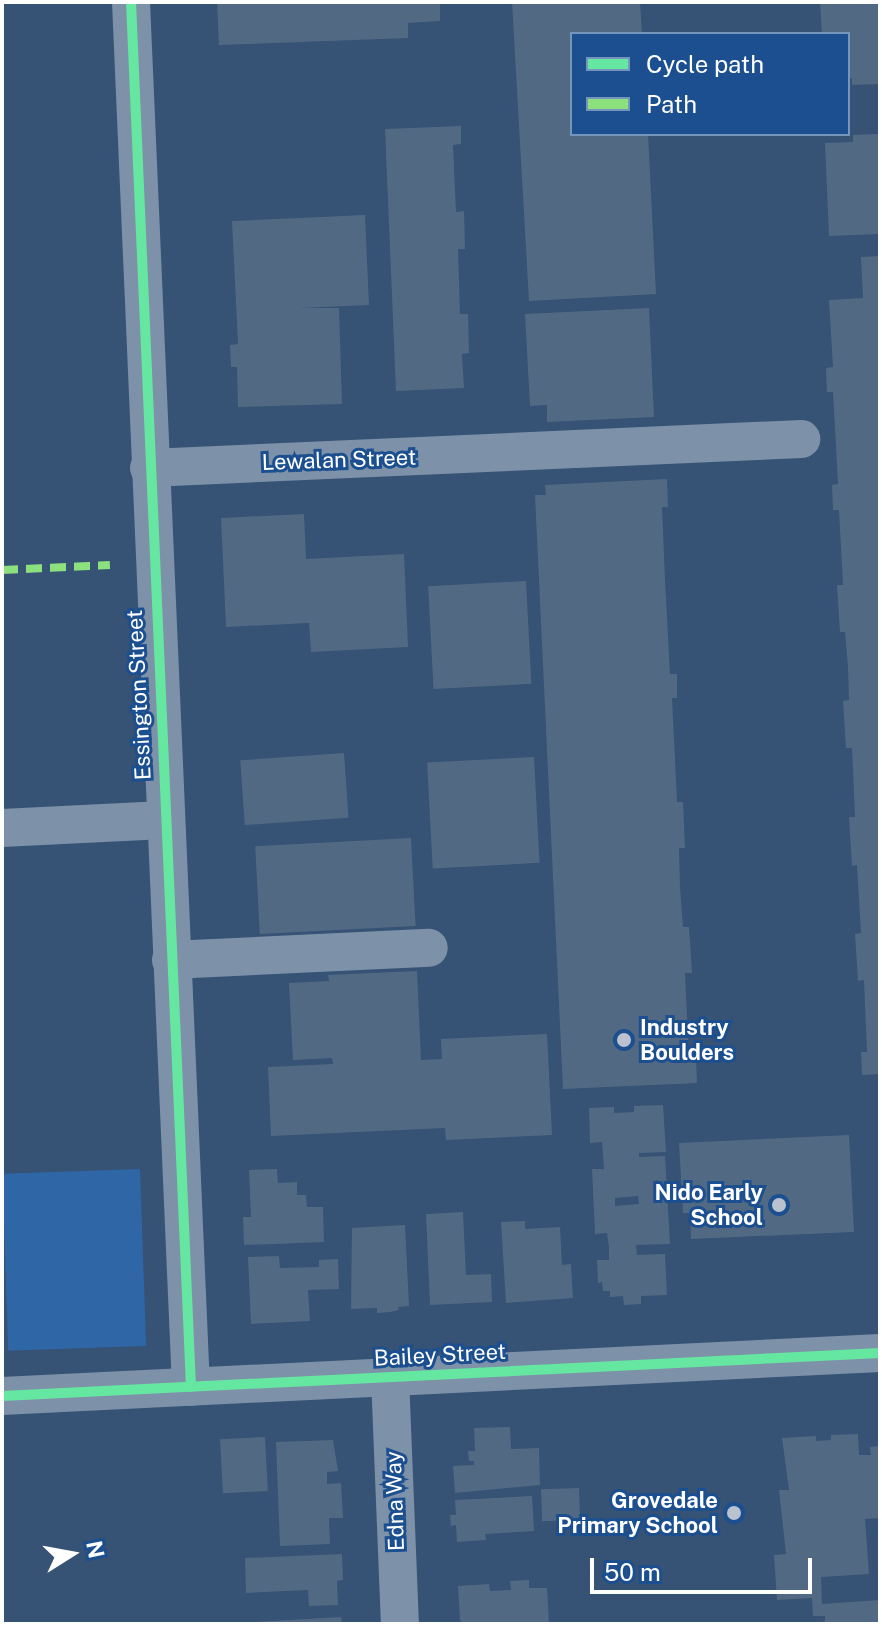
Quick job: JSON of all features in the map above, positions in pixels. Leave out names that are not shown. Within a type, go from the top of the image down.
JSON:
[{"type":"street","name":"Essington Street","points":[[131,2],[164,820],[191,1387]]},
{"type":"street","name":"Lewalan Street","points":[[149,468],[801,439]]},
{"type":"street","points":[[2,828],[164,820]]},
{"type":"street","points":[[171,960],[429,948]]},
{"type":"street","name":"Bailey Street","points":[[2,1396],[880,1353]]},
{"type":"street","name":"Edna Way","points":[[390,1377],[400,1624]]},
{"type":"shaded area","points":[[140,1169],[146,1346],[8,1351],[2,1174]]},
{"type":"building","points":[[217,2],[440,2],[440,21],[408,23],[408,38],[219,45]]},
{"type":"building","points":[[512,2],[640,2],[642,32],[570,32],[570,136],[648,136],[656,294],[529,301]]},
{"type":"building","points":[[820,2],[880,2],[880,84],[852,85],[850,32],[822,32]]},
{"type":"building","points":[[461,126],[461,144],[453,145],[456,212],[464,211],[465,249],[458,249],[460,314],[468,314],[469,353],[462,354],[464,388],[396,391],[385,129]]},
{"type":"building","points":[[880,134],[880,234],[829,236],[825,143],[853,142],[853,135]]},
{"type":"building","points":[[365,215],[369,305],[299,308],[339,308],[342,404],[238,407],[237,367],[231,367],[230,345],[238,344],[232,221]]},
{"type":"building","points":[[880,256],[880,1074],[862,1075],[861,1052],[867,1052],[864,980],[858,981],[855,934],[861,933],[857,865],[852,866],[849,817],[855,817],[852,748],[846,748],[843,701],[849,700],[848,667],[845,632],[840,632],[837,585],[843,585],[839,510],[833,510],[832,485],[838,484],[833,392],[827,392],[826,368],[833,367],[829,300],[863,298],[861,257]]},
{"type":"building","points":[[649,308],[654,417],[547,422],[547,405],[530,406],[525,314]]},
{"type":"building","points":[[667,479],[668,507],[662,507],[665,580],[670,674],[677,674],[677,698],[672,698],[677,802],[683,802],[685,848],[679,848],[680,887],[683,927],[689,927],[692,973],[685,973],[689,1059],[696,1059],[697,1083],[563,1089],[535,495],[546,495],[545,485]]},
{"type":"building","points":[[304,514],[306,559],[404,554],[408,647],[311,652],[309,623],[226,627],[221,518]]},
{"type":"building","points":[[526,581],[531,684],[434,689],[428,586]]},
{"type":"building","points":[[344,753],[349,818],[245,825],[240,760]]},
{"type":"building","points":[[534,757],[540,863],[433,868],[427,763]]},
{"type":"building","points":[[411,838],[416,926],[260,934],[255,846]]},
{"type":"building","points":[[417,971],[421,1060],[442,1059],[441,1039],[547,1034],[552,1135],[446,1140],[445,1128],[271,1136],[268,1067],[333,1064],[332,1058],[293,1060],[289,983],[329,981],[328,975]]},
{"type":"building","points":[[663,1105],[666,1152],[639,1153],[639,1157],[665,1156],[670,1244],[636,1245],[637,1255],[665,1254],[667,1295],[641,1296],[641,1304],[624,1305],[623,1296],[610,1297],[610,1291],[603,1291],[602,1282],[598,1283],[597,1260],[609,1260],[609,1247],[607,1233],[595,1234],[592,1169],[604,1169],[602,1142],[590,1143],[589,1108],[614,1107],[614,1113],[634,1112],[634,1106]],"holes":[[[638,1196],[639,1204],[615,1206],[615,1198]]]},
{"type":"building","points":[[849,1135],[854,1232],[691,1239],[690,1213],[683,1213],[679,1143]]},
{"type":"building","points":[[277,1169],[278,1183],[297,1182],[297,1195],[306,1195],[307,1207],[323,1207],[324,1242],[244,1245],[243,1217],[251,1217],[249,1170]]},
{"type":"building","points":[[463,1212],[466,1275],[491,1274],[492,1302],[430,1305],[426,1214]]},
{"type":"building","points":[[525,1221],[525,1229],[560,1227],[562,1265],[571,1264],[573,1298],[506,1303],[501,1222]]},
{"type":"building","points":[[405,1225],[409,1306],[377,1313],[377,1308],[351,1309],[352,1228]]},
{"type":"building","points":[[279,1256],[280,1268],[319,1267],[319,1260],[338,1259],[339,1289],[308,1290],[310,1321],[251,1324],[248,1257]]},
{"type":"building","points":[[510,1427],[511,1449],[539,1448],[540,1485],[455,1493],[453,1466],[474,1465],[474,1461],[469,1461],[468,1451],[475,1451],[474,1428]]},
{"type":"building","points":[[858,1434],[859,1455],[871,1455],[870,1447],[880,1446],[880,1518],[865,1519],[869,1574],[821,1577],[822,1604],[880,1600],[880,1624],[817,1624],[825,1621],[825,1616],[813,1616],[812,1598],[777,1600],[774,1555],[786,1554],[779,1490],[789,1490],[782,1438],[816,1436],[816,1441],[831,1440],[831,1435]]},
{"type":"building","points":[[265,1437],[268,1491],[223,1493],[220,1439]]},
{"type":"building","points":[[333,1440],[338,1471],[327,1472],[327,1484],[341,1483],[343,1518],[329,1518],[330,1544],[280,1546],[276,1442]]},
{"type":"building","points":[[579,1488],[580,1520],[542,1521],[541,1489]]},
{"type":"building","points":[[532,1496],[534,1531],[485,1534],[486,1540],[457,1542],[456,1525],[451,1526],[450,1515],[456,1515],[455,1500]]},
{"type":"building","points":[[342,1554],[343,1580],[337,1581],[338,1605],[309,1606],[308,1590],[246,1593],[245,1558]]},
{"type":"building","points":[[529,1580],[529,1588],[547,1588],[549,1624],[464,1624],[460,1620],[458,1586],[489,1584],[490,1591],[511,1590],[510,1581]]},
{"type":"building","points":[[341,1617],[342,1624],[256,1624],[256,1622]]},
{"type":"marked path","points":[[2,570],[110,565]]},
{"type":"cycle path","points":[[131,2],[191,1387]]},
{"type":"cycle path","points":[[2,1396],[880,1353]]},
{"type":"place","name":"Industry Boulders","points":[[624,1040]]},
{"type":"place","name":"Nido Early School","points":[[779,1205]]},
{"type":"place","name":"Grovedale Primary School","points":[[734,1513]]}]
